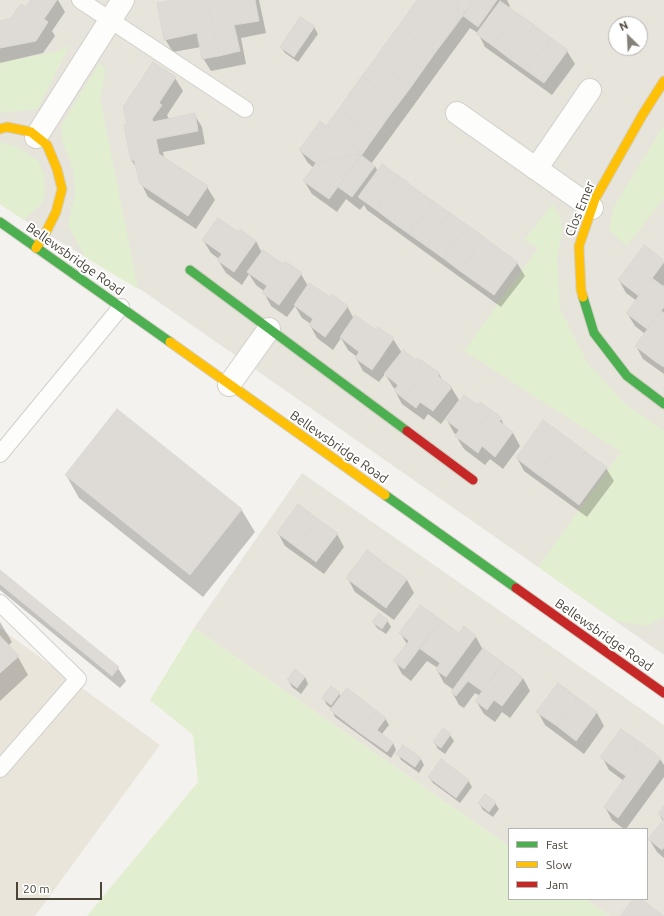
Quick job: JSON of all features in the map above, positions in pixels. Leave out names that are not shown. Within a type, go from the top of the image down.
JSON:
[{"type":"street","points":[[36,137],[123,0]]},
{"type":"street","name":"Clos Emer","points":[[664,80],[595,199],[579,246],[581,290],[594,333],[627,376],[664,404]]},
{"type":"street","points":[[536,169],[590,90]]},
{"type":"street","points":[[457,113],[592,208]]},
{"type":"street","points":[[0,129],[7,127],[30,132],[47,146],[57,169],[62,189],[56,212],[36,248]]},
{"type":"street","name":"Bellewsbridge Road","points":[[0,222],[229,385],[662,687]]},
{"type":"street","points":[[190,270],[473,480]]},
{"type":"street","points":[[229,385],[269,329]]},
{"type":"lane","points":[[80,0],[245,109]]},
{"type":"lane","points":[[0,454],[121,308]]},
{"type":"lane","points":[[0,603],[78,679],[0,769]]},
{"type":"shaded area","points":[[0,0],[664,0],[664,655],[143,291],[0,204]]},
{"type":"shaded area","points":[[302,473],[664,725],[664,916],[609,916],[586,900],[648,900],[648,828],[508,828],[508,845],[194,628]]},
{"type":"shaded area","points":[[0,628],[160,745],[35,916],[0,916]]},
{"type":"green space","points":[[70,44],[38,109],[0,113],[0,63],[59,51]]},
{"type":"green space","points":[[99,64],[106,69],[100,98],[138,289],[85,257],[68,226],[75,194],[74,173],[62,139],[62,124]]},
{"type":"green space","points":[[664,125],[664,198],[627,246],[609,230],[614,206]]},
{"type":"green space","points":[[1,142],[20,148],[38,161],[44,174],[45,192],[42,203],[24,220],[0,204]]},
{"type":"green space","points":[[553,204],[561,219],[562,232],[557,257],[560,309],[586,361],[624,403],[664,431],[664,617],[647,626],[616,621],[538,567],[621,452],[464,351],[538,248],[524,240]]},
{"type":"green space","points":[[194,628],[508,845],[508,900],[586,900],[609,916],[87,916],[198,782],[193,735],[150,700]]},
{"type":"building","points":[[31,0],[57,0],[44,19],[48,22],[36,41],[0,48],[0,21],[11,18],[21,4],[26,7]]},
{"type":"building","points":[[173,0],[207,0],[219,56],[202,59],[197,33],[164,40],[157,3]]},
{"type":"building","points":[[207,0],[255,0],[259,21],[234,25],[240,51],[219,56]]},
{"type":"building","points":[[417,0],[430,0],[459,21],[447,37],[410,10]]},
{"type":"building","points":[[430,0],[457,0],[459,21]]},
{"type":"building","points":[[457,0],[474,0],[459,21]]},
{"type":"building","points":[[474,0],[497,0],[478,27],[462,15]]},
{"type":"building","points":[[500,1],[517,13],[493,46],[476,34]]},
{"type":"building","points":[[410,10],[447,37],[435,53],[398,27]]},
{"type":"building","points":[[517,13],[534,25],[510,59],[493,46]]},
{"type":"building","points":[[300,17],[315,26],[294,57],[280,47]]},
{"type":"building","points":[[534,25],[551,38],[527,71],[510,59]]},
{"type":"building","points":[[398,27],[435,53],[423,70],[386,43]]},
{"type":"building","points":[[551,38],[568,50],[544,83],[527,71]]},
{"type":"building","points":[[386,43],[423,70],[411,87],[374,60]]},
{"type":"building","points":[[374,60],[411,87],[399,103],[362,76]]},
{"type":"building","points":[[153,62],[176,77],[159,103],[162,105],[152,119],[153,122],[195,113],[198,131],[156,139],[159,154],[208,186],[188,216],[140,184],[134,160],[131,161],[124,125],[127,125],[123,107]]},
{"type":"building","points":[[362,76],[399,103],[387,119],[350,93]]},
{"type":"building","points":[[350,93],[387,119],[375,136],[338,110]]},
{"type":"building","points":[[338,110],[375,136],[363,153],[326,126]]},
{"type":"building","points":[[320,121],[363,153],[316,163],[299,150]]},
{"type":"building","points":[[363,153],[329,199],[303,181],[316,163]]},
{"type":"building","points":[[361,155],[375,166],[352,197],[338,187]]},
{"type":"building","points":[[382,164],[399,176],[375,209],[358,197]]},
{"type":"building","points":[[399,176],[416,189],[392,222],[375,209]]},
{"type":"building","points":[[416,189],[433,201],[409,234],[392,222]]},
{"type":"building","points":[[433,201],[450,213],[426,246],[409,234]]},
{"type":"building","points":[[450,213],[467,225],[443,258],[426,246]]},
{"type":"building","points":[[218,218],[238,232],[240,229],[256,241],[234,272],[217,260],[222,254],[202,240]]},
{"type":"building","points":[[467,225],[484,237],[460,271],[443,258]]},
{"type":"building","points":[[484,237],[501,250],[477,283],[460,271]]},
{"type":"building","points":[[644,245],[664,260],[664,262],[639,296],[618,280]]},
{"type":"building","points":[[263,250],[283,264],[285,261],[302,273],[279,305],[262,293],[267,286],[247,272]]},
{"type":"building","points":[[501,250],[518,262],[494,295],[477,283]]},
{"type":"building","points":[[652,278],[664,287],[664,307],[647,329],[626,313]]},
{"type":"building","points":[[309,283],[330,297],[332,294],[348,306],[325,337],[309,325],[313,319],[294,305]]},
{"type":"building","points":[[661,311],[664,313],[664,351],[656,362],[635,346]]},
{"type":"building","points":[[355,315],[376,330],[378,327],[394,338],[372,370],[355,358],[359,352],[340,337]]},
{"type":"building","points":[[403,350],[416,360],[418,358],[429,366],[404,399],[394,391],[398,385],[384,374]]},
{"type":"building","points":[[664,351],[664,367],[656,362]]},
{"type":"building","points":[[429,366],[440,373],[438,376],[452,387],[433,411],[420,402],[416,408],[404,399]]},
{"type":"building","points":[[464,395],[478,405],[480,402],[491,410],[466,444],[455,436],[459,430],[446,420]]},
{"type":"building","points":[[117,409],[242,509],[190,575],[65,475]]},
{"type":"building","points":[[491,410],[502,418],[499,421],[513,432],[495,457],[482,446],[478,453],[466,444]]},
{"type":"building","points":[[543,420],[565,436],[537,474],[516,458]]},
{"type":"building","points":[[565,436],[586,452],[558,489],[537,474]]},
{"type":"building","points":[[586,452],[607,467],[579,505],[558,489]]},
{"type":"building","points":[[298,504],[318,519],[296,547],[277,533]]},
{"type":"building","points":[[318,519],[338,533],[316,562],[296,547]]},
{"type":"building","points":[[367,550],[387,565],[366,593],[346,578]]},
{"type":"building","points":[[387,565],[407,579],[386,608],[366,593]]},
{"type":"building","points":[[0,570],[119,667],[112,676],[0,584]]},
{"type":"building","points":[[420,605],[441,620],[404,669],[393,661],[409,641],[399,633]]},
{"type":"building","points":[[379,613],[388,620],[382,629],[372,622]]},
{"type":"building","points":[[441,620],[459,633],[464,626],[476,636],[446,677],[436,670],[440,663],[419,648]]},
{"type":"building","points":[[0,636],[19,656],[0,673]]},
{"type":"building","points":[[483,648],[503,663],[482,691],[468,681],[456,696],[451,692]]},
{"type":"building","points":[[503,663],[523,678],[502,706],[494,700],[487,710],[475,701]]},
{"type":"building","points":[[295,669],[305,677],[297,688],[287,680]]},
{"type":"building","points":[[558,683],[578,698],[557,726],[536,712]]},
{"type":"building","points":[[331,686],[340,693],[331,705],[322,698]]},
{"type":"building","points":[[347,688],[377,711],[360,733],[330,710]]},
{"type":"building","points":[[578,698],[597,712],[576,741],[557,726]]},
{"type":"building","points":[[377,711],[386,718],[377,730],[393,743],[387,752],[360,733]]},
{"type":"building","points":[[443,728],[451,734],[441,748],[433,742]]},
{"type":"building","points":[[621,729],[641,743],[620,772],[600,757]]},
{"type":"building","points":[[641,743],[661,758],[618,818],[604,807],[626,776],[620,772]]},
{"type":"building","points":[[403,745],[421,758],[415,767],[396,754]]},
{"type":"building","points":[[441,759],[469,780],[456,798],[428,777]]},
{"type":"building","points":[[485,794],[496,802],[489,812],[478,803]]},
{"type":"building","points":[[664,805],[664,819],[658,814]]},
{"type":"building","points":[[664,819],[664,847],[662,850],[648,839]]},
{"type":"building","points":[[632,900],[642,900],[664,916],[620,916]]},
{"type":"traffic: fast","points":[[0,222],[170,342]]},
{"type":"traffic: fast","points":[[190,270],[407,431]]},
{"type":"traffic: fast","points":[[583,297],[594,333],[627,376],[664,404]]},
{"type":"traffic: fast","points":[[385,495],[516,588]]},
{"type":"traffic: slow","points":[[583,297],[581,290],[579,246],[595,199],[643,114],[664,81]]},
{"type":"traffic: slow","points":[[0,129],[7,127],[31,132],[47,145],[57,169],[62,189],[56,212],[36,248]]},
{"type":"traffic: slow","points":[[170,342],[385,495]]},
{"type":"traffic: jam","points":[[407,431],[473,480]]},
{"type":"traffic: jam","points":[[516,588],[664,693]]}]
